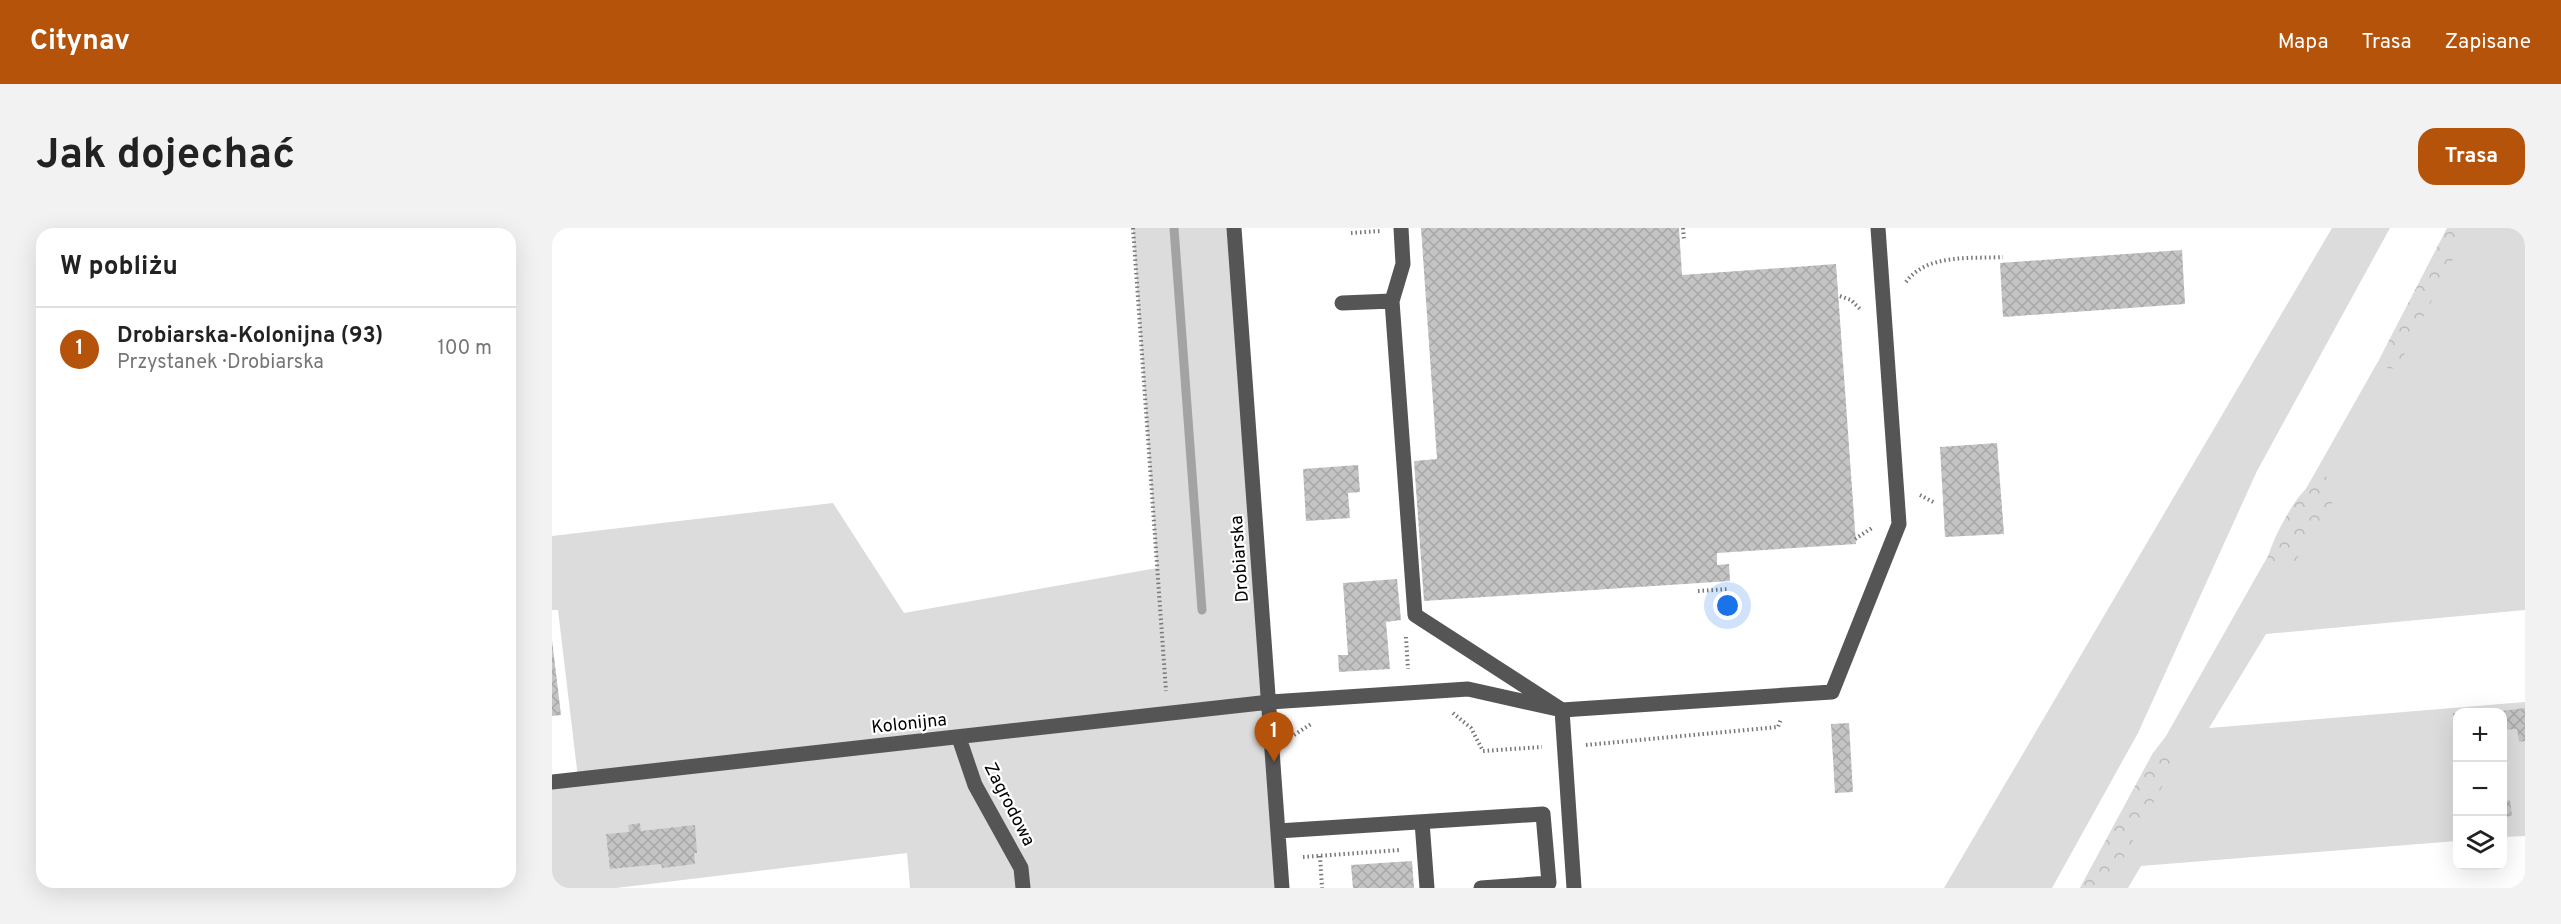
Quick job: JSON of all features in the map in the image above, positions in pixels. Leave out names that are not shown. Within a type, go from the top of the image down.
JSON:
[{"type":"street","name":"Drobiarska","points":[[1234,228],[1282,888]]},
{"type":"street","name":"Kolonijna","points":[[552,782],[1270,702],[1468,689],[1562,710],[1832,692],[1899,524],[1878,228]]},
{"type":"street","points":[[1394,229],[1403,264],[1392,301],[1415,615],[1562,710],[1574,888]]},
{"type":"street","points":[[1342,303],[1392,301]]},
{"type":"street","name":"Zagrodowa","points":[[958,738],[975,784],[1021,868],[1023,888]]},
{"type":"street","points":[[1278,831],[1543,814],[1549,883],[1481,888]]},
{"type":"street","points":[[1422,822],[1427,888]]},
{"type":"path","points":[[1133,228],[1168,713]]},
{"type":"path","points":[[1683,228],[1684,241]]},
{"type":"path","points":[[1351,233],[1394,229]]},
{"type":"path","points":[[1904,286],[1911,275],[1934,262],[2003,257]]},
{"type":"path","points":[[1698,591],[1729,589]]},
{"type":"path","points":[[1441,714],[1452,713],[1463,719],[1483,751],[1547,747]]},
{"type":"path","points":[[1588,743],[1778,727],[1783,714]]},
{"type":"path","points":[[1320,856],[1322,888]]},
{"type":"green space","points":[[1133,228],[1234,228],[1282,888],[910,888],[907,853],[616,888],[552,888],[552,782],[578,778],[558,610],[552,610],[552,536],[833,503],[904,613],[1157,568]]},
{"type":"green space","points":[[2332,228],[2390,228],[2257,471],[2138,733],[2052,888],[1944,888]]},
{"type":"green space","points":[[2447,228],[2478,228],[2464,238],[2397,368],[2388,368],[2384,366],[2380,358]]},
{"type":"green space","points":[[2448,228],[2525,228],[2525,610],[2266,634],[2209,728],[2525,702],[2525,836],[2507,837],[2507,708],[2453,708],[2453,841],[2141,866],[2128,888],[2080,888],[2153,753],[2166,736],[2380,358]]},
{"type":"green space","points":[[2325,476],[2335,485],[2332,502],[2296,560],[2290,567],[2278,571],[2267,560],[2275,538],[2298,499],[2316,480]]},
{"type":"green space","points":[[2165,744],[2172,749],[2175,763],[2107,888],[2080,888],[2153,753]]},
{"type":"building","points":[[1421,228],[1679,228],[1682,275],[1836,264],[1856,544],[1717,553],[1717,565],[1729,564],[1730,581],[1424,601],[1414,461],[1437,459]]},
{"type":"building","points":[[2182,250],[2185,304],[2003,317],[2000,263]]},
{"type":"building","points":[[1997,443],[2004,534],[1945,537],[1940,447]]},
{"type":"building","points":[[1358,465],[1360,492],[1348,493],[1350,518],[1306,521],[1303,469]]},
{"type":"building","points":[[1397,579],[1401,620],[1386,622],[1390,669],[1339,672],[1338,655],[1348,655],[1343,583]]},
{"type":"building","points":[[552,640],[561,715],[552,716]]},
{"type":"building","points":[[2525,708],[2525,741],[2519,742],[2517,729],[2507,730],[2507,710]]},
{"type":"building","points":[[1849,723],[1853,792],[1835,793],[1831,724]]},
{"type":"building","points":[[2507,800],[2510,800],[2512,816],[2507,816]]},
{"type":"building","points":[[640,823],[641,831],[695,825],[697,853],[694,853],[695,864],[662,868],[661,864],[610,869],[606,834],[629,832],[628,825]]},
{"type":"building","points":[[1412,861],[1414,888],[1353,888],[1351,865]]},
{"type":"waterway","points":[[1174,228],[1202,610]]},
{"type":"place","name":"Drobiarska-Kolonijna (93)","points":[[1274,762]]}]
